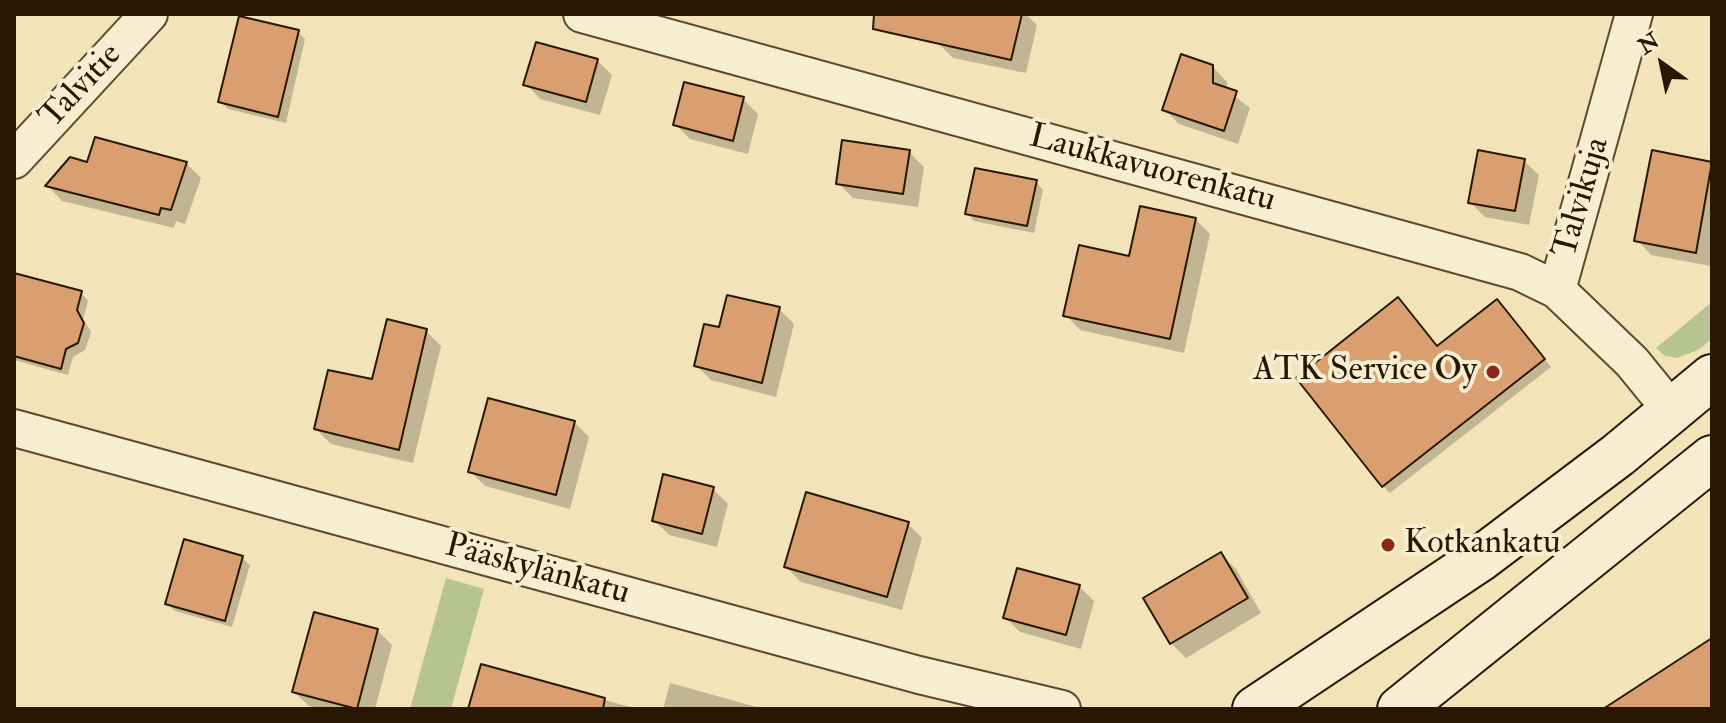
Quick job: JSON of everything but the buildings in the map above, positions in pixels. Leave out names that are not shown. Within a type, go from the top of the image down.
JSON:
[{"type":"main road","points":[[1255,709],[1480,559],[1712,377]]},
{"type":"main road","points":[[1400,709],[1712,458]]},
{"type":"street","name":"Talvitie","points":[[14,160],[149,14]]},
{"type":"street","name":"Laukkavuorenkatu","points":[[582,14],[1520,272],[1557,290],[1632,362],[1672,411]]},
{"type":"street","name":"Talvikuja","points":[[1557,290],[1634,14]]},
{"type":"street","name":"Pääskylänkatu","points":[[14,428],[919,675],[1062,709]]},
{"type":"green space","points":[[1712,302],[1712,339],[1698,350],[1677,358],[1665,356],[1656,348]]},
{"type":"green space","points":[[446,578],[484,589],[451,709],[410,709]]},
{"type":"place","name":"ATK Service Oy","points":[[1493,372]]},
{"type":"place","name":"Kotkankatu","points":[[1388,545]]}]
